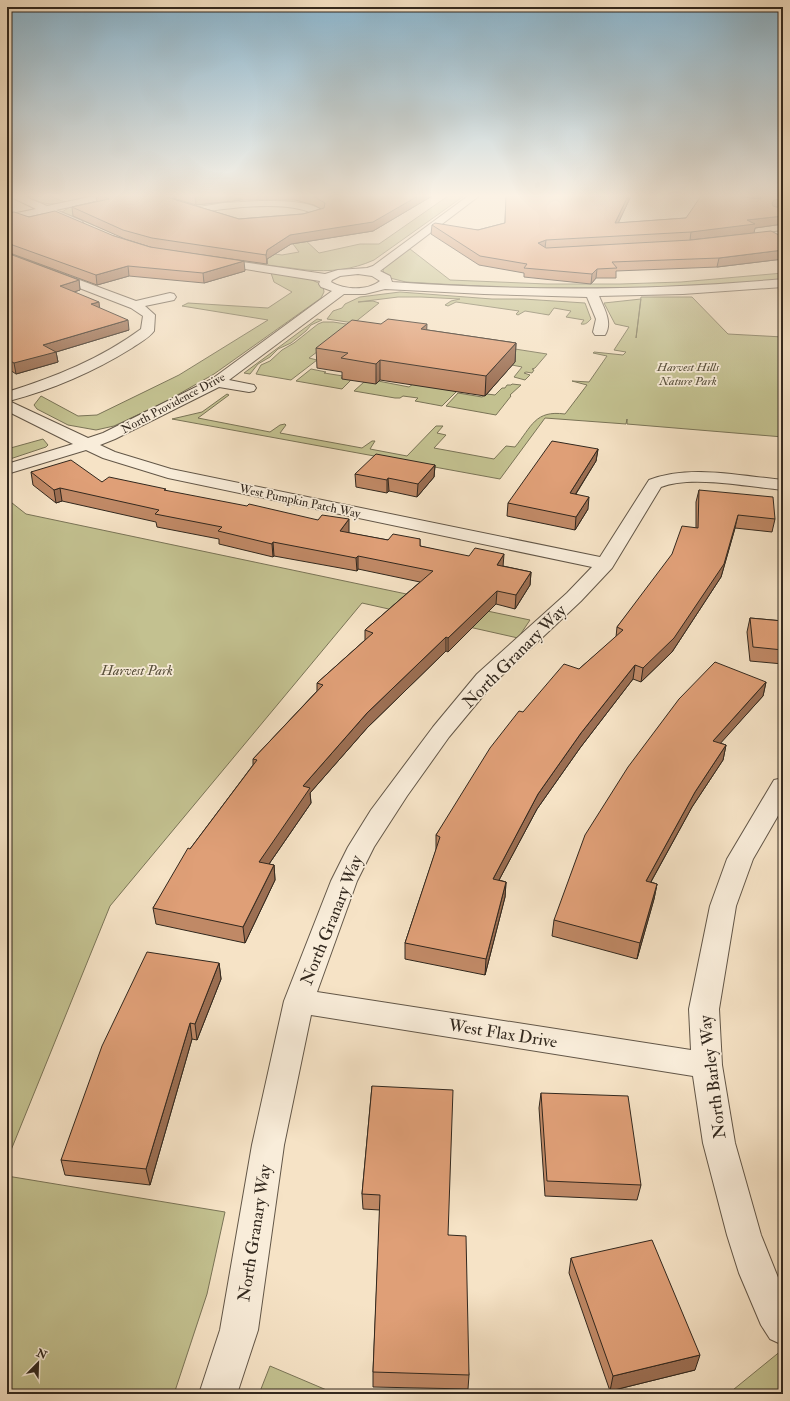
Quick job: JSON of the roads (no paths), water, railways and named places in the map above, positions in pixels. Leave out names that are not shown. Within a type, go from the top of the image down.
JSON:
[{"type":"street","points":[[7,397],[54,382],[95,364],[129,345],[147,331],[149,316],[135,305],[21,261]]},
{"type":"street","points":[[210,261],[326,278],[338,273],[368,272],[382,276],[386,279],[384,284]]},
{"type":"street","points":[[368,272],[386,261]]},
{"type":"street","points":[[326,278],[325,284],[342,290],[370,290],[384,284],[472,291],[592,294],[658,293],[730,289],[783,283]]},
{"type":"street","name":"North Providence Drive","points":[[7,469],[109,436],[143,421],[217,382],[342,290]]},
{"type":"street","points":[[592,294],[602,319],[600,332]]},
{"type":"street","points":[[135,305],[170,297]]},
{"type":"street","points":[[217,382],[249,388]]},
{"type":"street","name":"West Pumpkin Patch Way","points":[[7,405],[108,455],[168,473],[605,564]]},
{"type":"street","name":"North Granary Way","points":[[218,1394],[240,1330],[268,1145],[299,1001],[344,881],[361,847],[398,790],[441,732],[485,679],[574,597],[605,564],[655,484],[667,479],[701,477],[783,485]]},
{"type":"street","name":"North Barley Way","points":[[783,786],[740,859],[723,906],[704,1009],[707,1065],[720,1143],[744,1235],[757,1273],[774,1312],[783,1326]]},
{"type":"street","name":"West Flax Drive","points":[[299,1001],[707,1065]]},
{"type":"park label","name":"Harvest Hills Nature Park","points":[[688,374]]},
{"type":"park label","name":"Harvest Park","points":[[137,670]]}]
